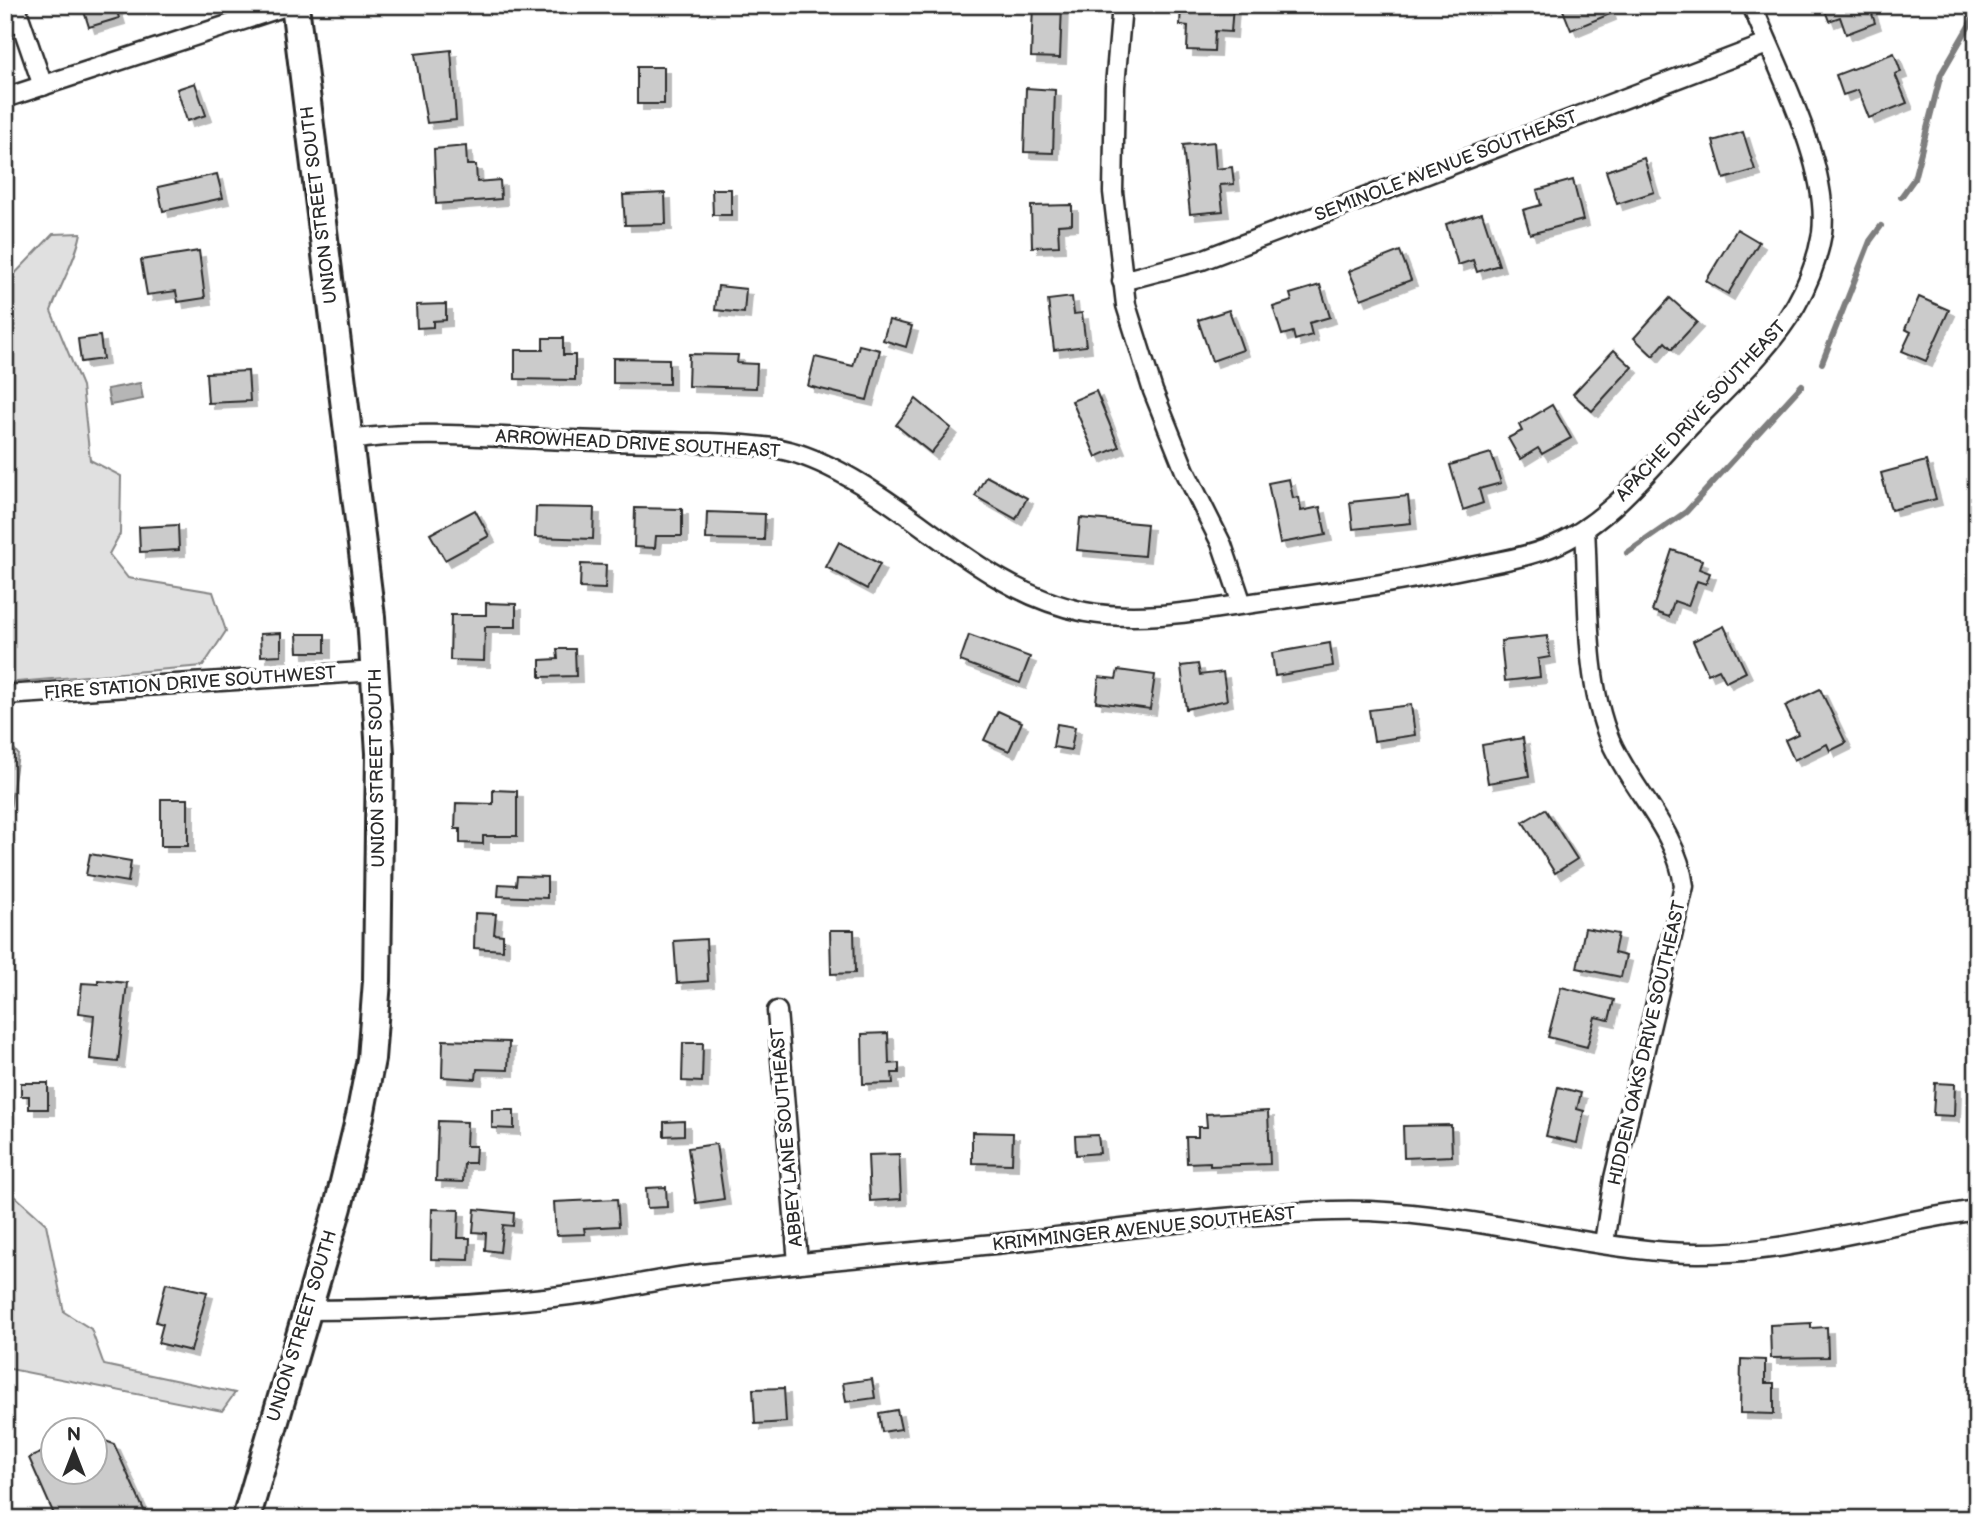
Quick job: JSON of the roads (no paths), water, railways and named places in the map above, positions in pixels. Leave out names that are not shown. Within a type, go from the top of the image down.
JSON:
[{"type":"main road","name":"UNION STREET SOUTH","points":[[246,1519],[338,1207],[371,1059],[377,981],[380,753],[376,671],[350,440],[292,5]]},
{"type":"street","points":[[15,5],[43,86]]},
{"type":"street","points":[[5,98],[292,5]]},
{"type":"street","points":[[1122,5],[1115,86],[1114,192],[1126,305],[1153,391],[1185,471],[1222,545],[1242,604]]},
{"type":"street","name":"APACHE DRIVE SOUTHEAST","points":[[1585,529],[1614,506],[1767,343],[1797,304],[1816,260],[1822,235],[1822,191],[1805,136],[1752,5]]},
{"type":"street","name":"SEMINOLE AVENUE SOUTHEAST","points":[[1122,281],[1214,255],[1767,44]]},
{"type":"street","name":"ARROWHEAD DRIVE SOUTHEAST","points":[[350,440],[372,436],[494,438],[777,448],[828,466],[854,481],[981,569],[1038,600],[1088,612],[1125,616],[1380,586],[1520,557],[1553,547],[1585,529]]},
{"type":"street","name":"HIDDEN OAKS DRIVE SOUTHEAST","points":[[1585,529],[1591,641],[1600,708],[1621,764],[1675,848],[1681,862],[1684,886],[1614,1178],[1604,1243]]},
{"type":"street","name":"FIRE STATION DRIVE SOUTHWEST","points":[[5,695],[376,671]]},
{"type":"street","name":"ABBEY LANE SOUTHEAST","points":[[777,1010],[798,1263]]},
{"type":"street","name":"KRIMMINGER AVENUE SOUTHEAST","points":[[307,1310],[422,1310],[492,1304],[798,1263],[1131,1228],[1335,1210],[1412,1215],[1670,1252],[1741,1251],[1798,1245],[1923,1217],[1977,1210]]},
{"type":"waterway","points":[[1901,197],[1914,179],[1941,74],[1977,12]]},
{"type":"waterway","points":[[1822,363],[1870,241],[1881,226]]},
{"type":"waterway","points":[[1627,553],[1686,512],[1802,385]]}]
